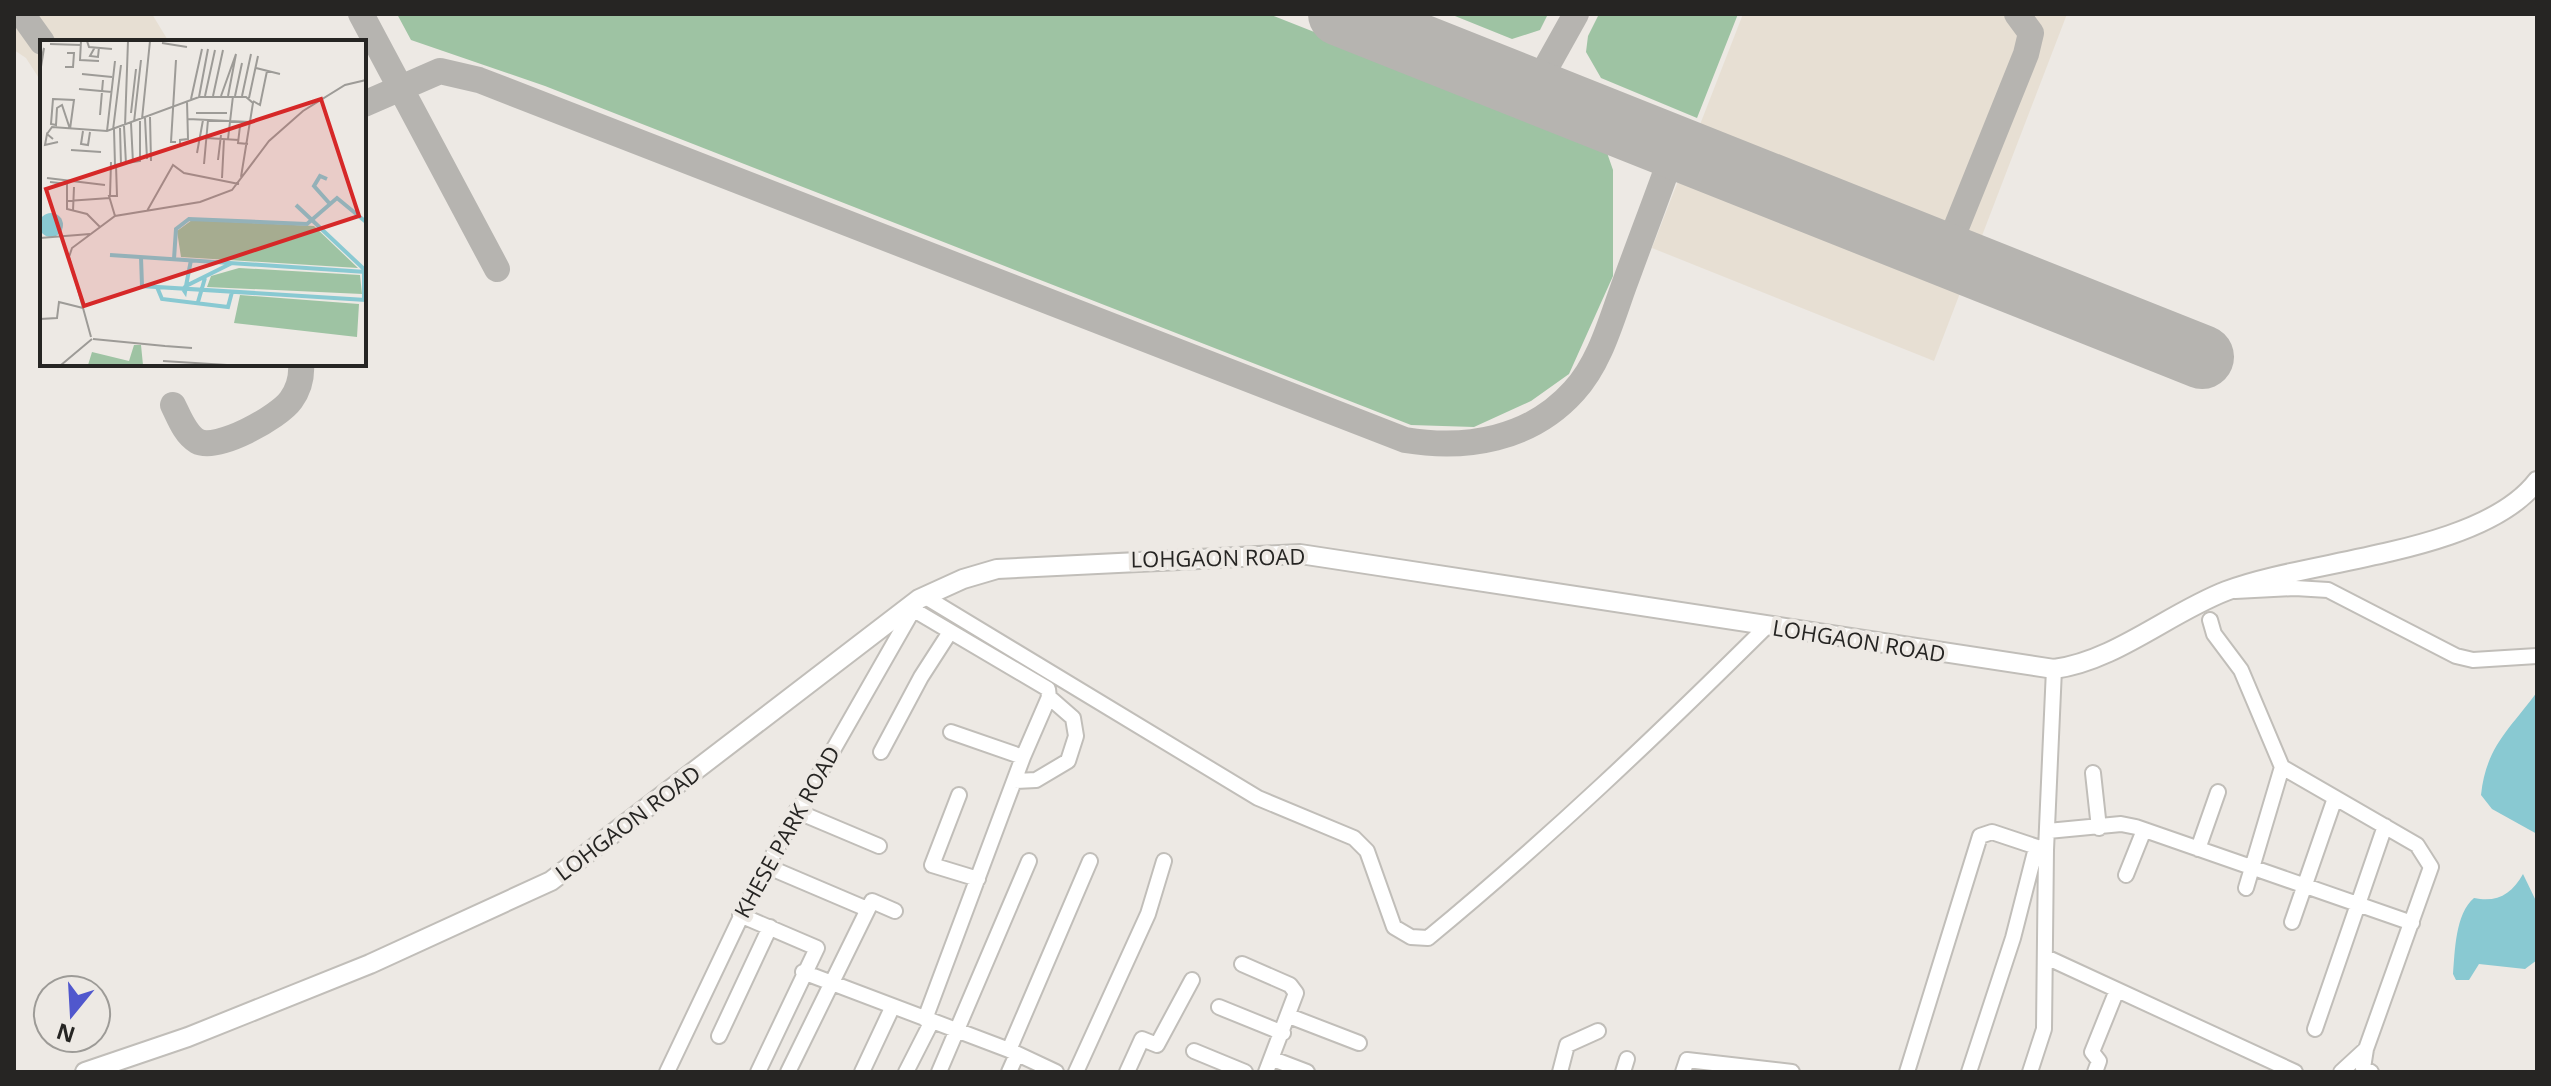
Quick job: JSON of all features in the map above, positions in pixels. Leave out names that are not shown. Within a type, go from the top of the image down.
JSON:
[{"type":"main road","name":"LOHGAON ROAD","points":[[85,1072],[188,1037],[378,961],[551,881],[919,602],[963,579],[1021,566],[1300,554],[2054,669],[2090,659],[2230,590],[2334,567],[2472,526],[2512,506],[2537,481]]},
{"type":"street","points":[[2230,590],[2240,593],[2295,588],[2328,590],[2456,656],[2473,660],[2537,656]]},
{"type":"street","points":[[919,602],[1258,798],[1354,838],[1367,851],[1394,927],[1420,940],[1428,938],[1477,898],[1629,762],[1766,627]]},
{"type":"street","points":[[906,1072],[928,1020],[1023,757],[1049,697],[1048,689],[950,632],[919,602]]},
{"type":"street","name":"KHESE PARK ROAD","points":[[667,1072],[766,866],[919,602]]},
{"type":"street","points":[[2210,620],[2214,634],[2241,670],[2282,767],[2417,845],[2429,859],[2431,867],[2366,1049],[2363,1068],[2371,1072]]},
{"type":"street","points":[[881,752],[921,677],[950,632]]},
{"type":"street","points":[[1969,1072],[2048,831],[2054,669]]},
{"type":"street","points":[[1014,781],[1036,780],[1068,761],[1073,753],[1077,730],[1073,718],[1049,697]]},
{"type":"street","points":[[951,732],[1023,757]]},
{"type":"street","points":[[2246,888],[2282,767]]},
{"type":"street","points":[[2093,773],[2099,828]]},
{"type":"street","points":[[2198,849],[2218,792]]},
{"type":"street","points":[[959,795],[932,865],[978,879]]},
{"type":"street","points":[[2292,922],[2335,798]]},
{"type":"street","points":[[796,811],[879,846]]},
{"type":"street","points":[[2048,831],[2121,824],[2412,923]]},
{"type":"street","points":[[2315,1029],[2385,826]]},
{"type":"street","points":[[2126,875],[2144,830]]},
{"type":"street","points":[[1907,1072],[1980,836],[1992,832],[2041,849]]},
{"type":"street","points":[[2030,1072],[2044,1029],[2046,957],[2041,849]]},
{"type":"street","points":[[939,1072],[1029,861]]},
{"type":"street","points":[[1009,1072],[1013,1052],[1090,861]]},
{"type":"street","points":[[1076,1072],[1148,914],[1164,861]]},
{"type":"street","points":[[766,866],[867,909]]},
{"type":"street","points":[[788,1072],[872,901],[895,911]]},
{"type":"street","points":[[740,915],[817,948],[758,1072]]},
{"type":"street","points":[[719,1036],[770,927]]},
{"type":"street","points":[[2046,957],[2295,1072]]},
{"type":"street","points":[[1242,964],[1294,988],[1289,1016],[1270,1065],[1307,1072]]},
{"type":"street","points":[[803,972],[1013,1052],[1056,1072]]},
{"type":"street","points":[[1127,1072],[1142,1039],[1157,1045],[1192,980]]},
{"type":"street","points":[[2095,1072],[2099,1061],[2092,1052],[2117,990]]},
{"type":"street","points":[[1219,1007],[1283,1033]]},
{"type":"street","points":[[862,1072],[892,1008]]},
{"type":"street","points":[[1289,1016],[1359,1043]]},
{"type":"street","points":[[1560,1072],[1567,1045],[1598,1031]]},
{"type":"street","points":[[2341,1072],[2366,1049]]},
{"type":"street","points":[[1194,1051],[1245,1072]]},
{"type":"street","points":[[1683,1072],[1687,1060],[1715,1068],[1792,1072]]},
{"type":"shaded area","points":[[14,14],[152,14],[168,40],[40,40],[40,80],[26,58],[14,50]]},
{"type":"shaded area","points":[[1743,14],[2067,14],[1934,361],[1652,248]]},
{"type":"green space","points":[[397,14],[1269,14],[1605,147],[1613,170],[1613,276],[1569,374],[1531,401],[1474,427],[1411,425],[545,86],[411,40]]},
{"type":"green space","points":[[1450,14],[1548,14],[1540,30],[1512,39]]},
{"type":"green space","points":[[1599,14],[1738,14],[1697,118],[1601,78],[1586,52],[1588,36]]},
{"type":"water","points":[[2537,692],[2537,834],[2492,809],[2481,795],[2494,750]]},
{"type":"water","points":[[2523,874],[2537,903],[2537,960],[2525,969],[2479,964],[2469,980],[2456,980],[2453,974],[2457,934],[2468,905],[2474,898],[2497,898],[2509,892]]},
{"type":"taxiway","points":[[22,14],[41,40]]},
{"type":"taxiway","points":[[361,14],[497,269]]},
{"type":"taxiway","points":[[1533,91],[1576,14]]},
{"type":"taxiway","points":[[1945,255],[2026,54],[2031,33],[2017,14]]},
{"type":"taxiway","points":[[366,103],[440,71],[479,80],[1405,440],[1428,443],[1474,442],[1517,431],[1557,408],[1574,391],[1592,367],[1605,338],[1675,147]]},
{"type":"taxiway","points":[[173,405],[193,438],[206,443],[218,442],[247,431],[284,407],[296,392],[301,366]]},
{"type":"runway","points":[[1340,14],[2202,357]]}]
